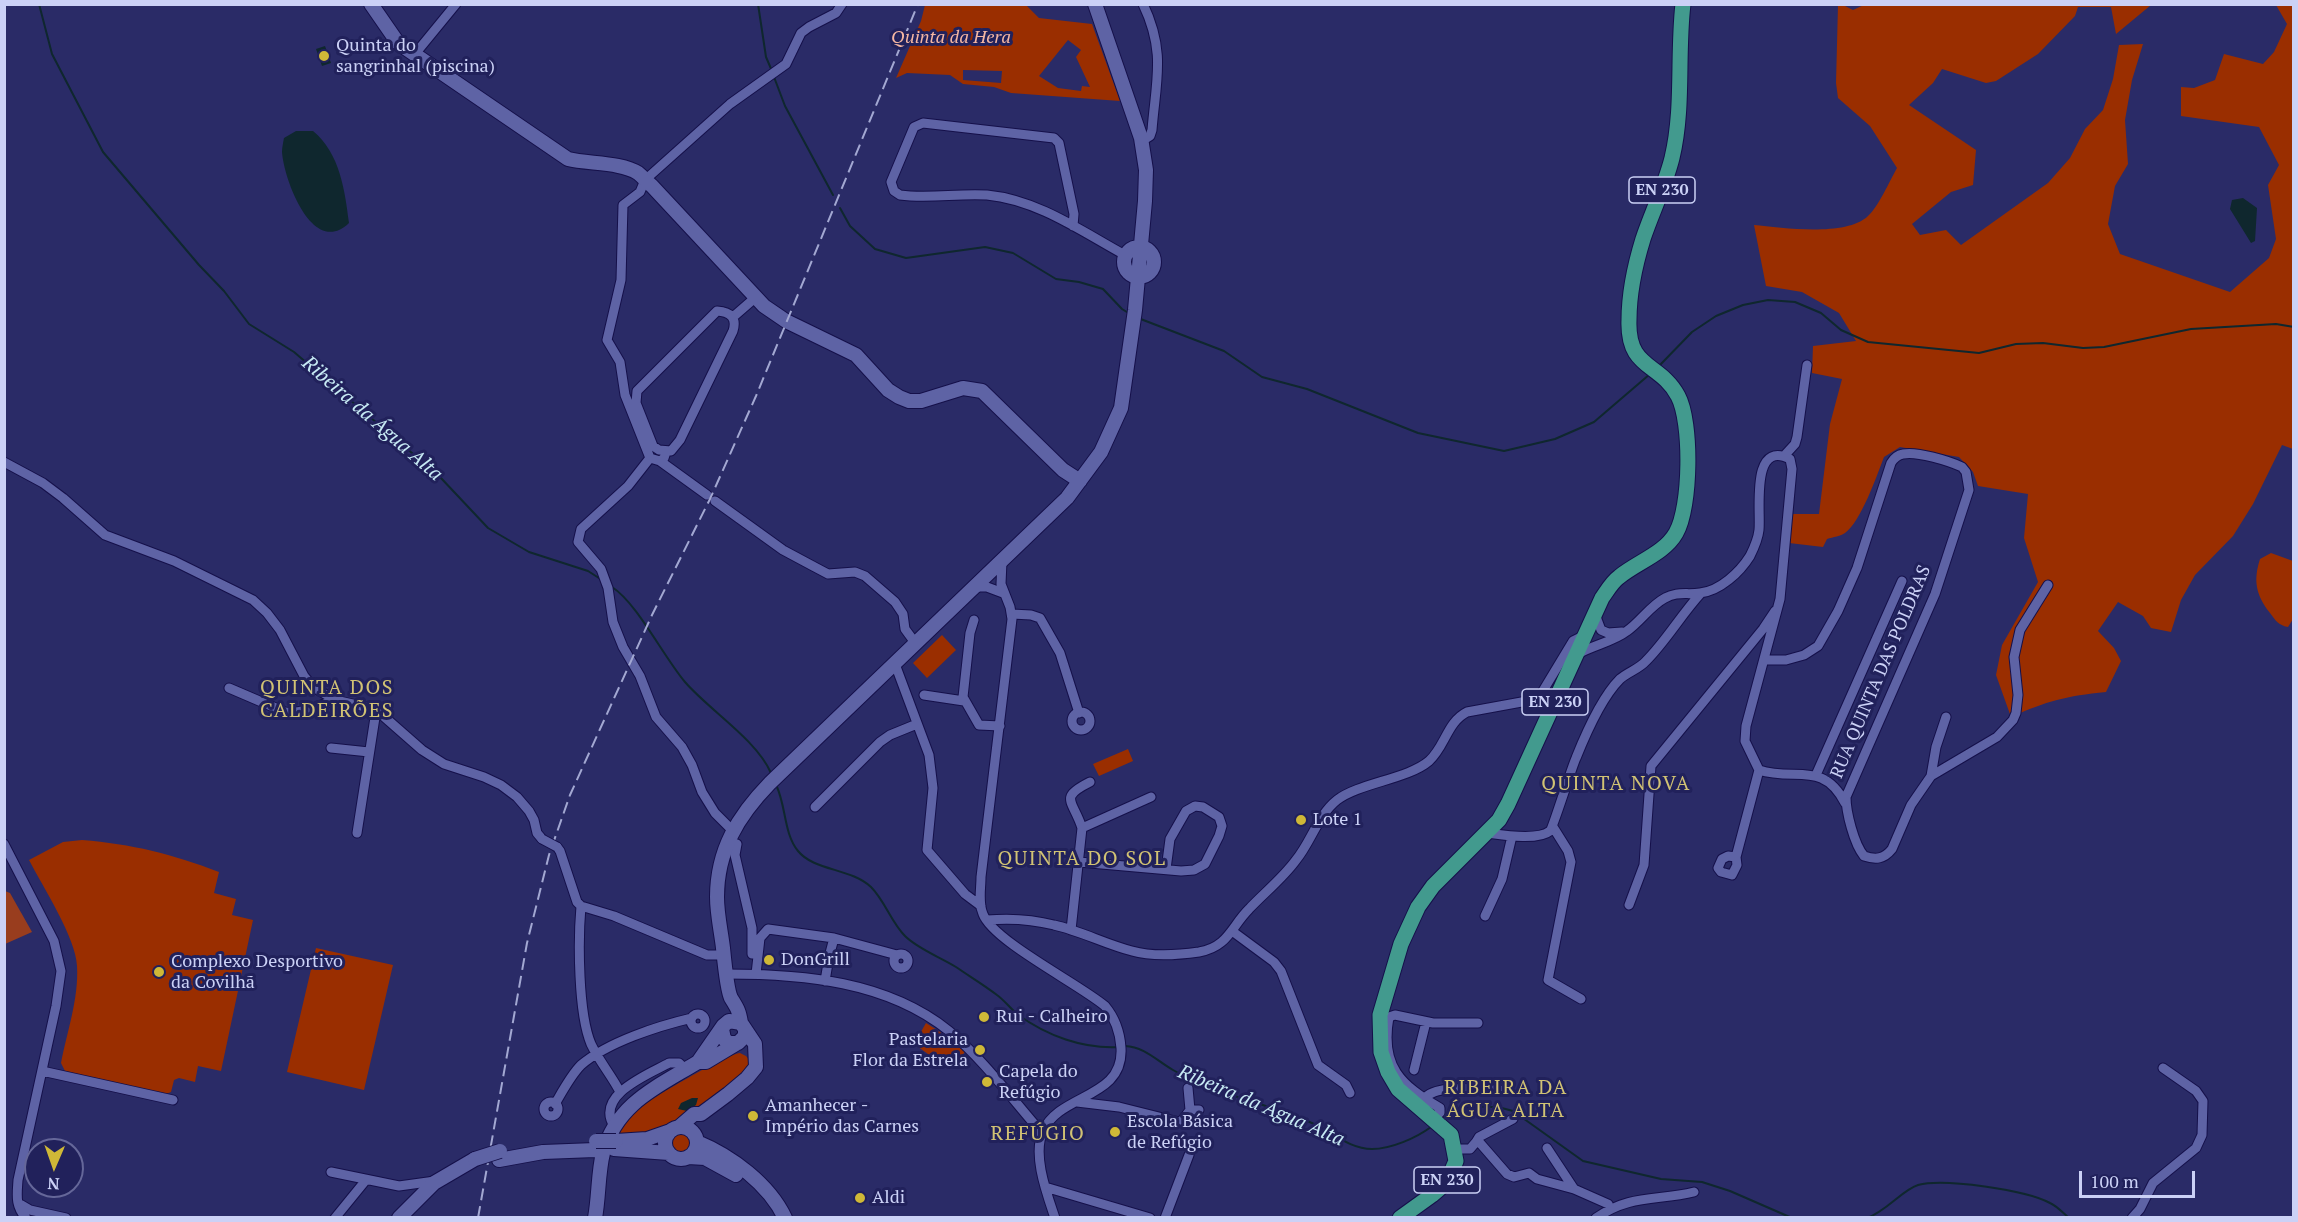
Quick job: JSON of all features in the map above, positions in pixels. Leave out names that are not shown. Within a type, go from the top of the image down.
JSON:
[{"type":"main road","points":[[371,4],[398,43],[568,159],[621,167],[636,172],[764,306],[786,321],[856,355],[888,390],[909,401],[921,401],[963,388],[982,391],[1064,468],[1074,471],[1080,481]]},
{"type":"main road","points":[[1095,4],[1142,141],[1146,170],[1140,246]]},
{"type":"main road","name":"EN 230","points":[[1400,1218],[1432,1196],[1447,1182],[1456,1161],[1450,1135],[1398,1089],[1388,1072],[1381,1052],[1380,1015],[1401,944],[1418,907],[1433,886],[1499,820],[1576,656],[1591,630],[1602,598],[1617,578],[1665,547],[1675,535],[1683,518],[1687,497],[1684,411],[1672,387],[1632,348],[1629,339],[1632,284],[1640,249],[1667,175],[1676,140],[1683,4]]},
{"type":"main road","points":[[1140,246],[1152,254],[1154,263],[1147,275],[1137,277],[1125,269],[1125,255],[1131,248],[1140,246]]},
{"type":"main road","points":[[698,1062],[706,1062],[744,1039],[743,1026],[738,1008],[731,998],[726,974],[717,898],[723,854],[732,830],[750,804],[770,783],[1067,498],[1080,481],[1101,452],[1121,408],[1137,277]]},
{"type":"main road","points":[[1064,468],[1079,467],[1094,461]]},
{"type":"main road","points":[[1064,468],[1068,481],[1067,498]]},
{"type":"main road","points":[[731,998],[724,1026],[724,1039],[729,1043],[737,1043],[755,1055]]},
{"type":"main road","points":[[596,1214],[603,1154],[614,1139],[631,1105],[698,1062],[724,1026],[733,1020],[743,1026],[755,1044],[756,1067],[747,1078],[701,1113],[694,1114],[674,1129],[665,1141],[669,1153]]},
{"type":"main road","points":[[688,1157],[695,1151],[701,1113]]},
{"type":"main road","points":[[399,1218],[438,1180],[475,1163],[542,1143],[596,1145],[614,1139],[647,1138],[674,1129],[689,1128],[696,1139],[736,1163],[753,1178],[785,1218]]},
{"type":"main road","points":[[614,1139],[669,1153],[679,1158],[705,1158],[730,1171],[756,1192],[776,1218]]},
{"type":"main road","points":[[410,1218],[440,1190],[475,1163]]},
{"type":"street","points":[[842,4],[836,13],[801,33],[786,64],[730,104],[645,180],[640,192],[623,205],[621,212],[621,280],[607,340],[620,362],[625,395],[655,459],[783,550],[828,574],[855,572],[865,576],[895,602],[903,614],[905,629],[916,644]]},
{"type":"street","points":[[1142,141],[1150,136],[1152,130],[1158,62],[1155,34],[1143,4]]},
{"type":"street","points":[[415,54],[454,5]]},
{"type":"street","points":[[1073,226],[1074,214],[1057,139],[923,123],[914,127],[891,182],[894,191],[900,195],[985,195],[1028,204],[1125,255]]},
{"type":"street","points":[[1049,214],[1064,210],[1071,199]]},
{"type":"street","points":[[733,317],[756,297]]},
{"type":"street","points":[[717,311],[729,313],[733,317],[735,323],[733,331],[676,447],[666,452],[653,446],[636,403],[637,391],[717,311]]},
{"type":"street","points":[[1784,456],[1795,444],[1797,437],[1807,364]]},
{"type":"street","points":[[666,452],[664,458],[655,459],[581,529],[578,542],[601,569],[608,588],[613,622],[640,676],[656,717],[682,747],[692,765],[702,792],[715,813],[732,830]]},
{"type":"street","name":"RUA QUINTA DAS POLDRAS","points":[[1764,660],[1786,660],[1804,655],[1818,646],[1848,589],[1891,463],[1896,457],[1903,454],[1918,455],[1962,467],[1969,482],[1969,490],[1935,594],[1848,789],[1846,804],[1858,849],[1864,856],[1880,858],[1892,849],[1911,805],[1931,776],[1946,717]]},
{"type":"street","points":[[1576,656],[1590,647],[1628,631],[1665,597],[1673,594],[1701,593],[1729,581],[1738,573],[1749,557],[1759,530],[1760,474],[1764,465],[1772,457],[1784,456],[1790,459],[1792,469],[1778,606],[1746,726],[1745,741],[1759,770],[1736,857]]},
{"type":"street","points":[[4,462],[43,483],[105,535],[174,561],[253,600],[280,630],[304,676],[313,687],[335,700],[376,711],[422,750],[444,764],[484,777],[501,785],[517,797],[529,811],[537,833],[560,851],[577,902],[581,906],[614,916],[707,955],[723,955]]},
{"type":"street","points":[[1000,589],[1002,561]]},
{"type":"street","points":[[987,575],[1000,589],[1012,614],[981,877],[981,906],[987,920],[998,934],[1105,1006],[1113,1016],[1120,1041],[1121,1052],[1114,1078],[1051,1119],[1042,1133],[1041,1164],[1045,1187],[1055,1218]]},
{"type":"street","points":[[1815,775],[1902,581]]},
{"type":"street","name":"RUA QUINTA DAS POLDRAS","points":[[1931,776],[1968,756],[1996,737],[2013,720],[2018,704],[2014,657],[2020,630],[2048,585]]},
{"type":"street","points":[[975,587],[1000,589]]},
{"type":"street","points":[[1487,833],[1512,836],[1548,832],[1553,827],[1556,812],[1576,757],[1604,701],[1622,677],[1646,662],[1685,610],[1701,593]]},
{"type":"street","points":[[1629,906],[1644,865],[1651,766],[1763,628],[1778,606]]},
{"type":"street","points":[[1012,614],[1040,618],[1060,653],[1079,713]]},
{"type":"street","points":[[974,620],[970,633],[964,700],[979,725],[1000,726]]},
{"type":"street","points":[[987,920],[1011,918],[1054,925],[1133,951],[1162,955],[1186,954],[1216,947],[1225,940],[1244,913],[1297,860],[1318,825],[1337,800],[1424,765],[1436,754],[1459,716],[1467,712],[1538,699],[1573,641],[1591,630],[1608,633],[1628,631]]},
{"type":"street","points":[[1591,630],[1599,641],[1605,642]]},
{"type":"street","points":[[895,664],[929,754],[933,788],[927,850],[965,894],[981,906]]},
{"type":"street","points":[[229,688],[292,713],[301,713],[335,700]]},
{"type":"street","points":[[924,695],[964,700]]},
{"type":"street","points":[[357,833],[376,711]]},
{"type":"street","points":[[814,807],[880,742],[890,735],[917,724]]},
{"type":"street","points":[[331,748],[369,752]]},
{"type":"street","points":[[1759,770],[1770,773],[1815,775],[1830,782],[1838,789],[1846,804]]},
{"type":"street","points":[[1071,930],[1083,828],[1070,795],[1073,790],[1090,782]]},
{"type":"street","points":[[1083,828],[1151,797]]},
{"type":"street","points":[[1079,862],[1166,869],[1194,870],[1205,864],[1219,836],[1222,825],[1220,817],[1203,807],[1195,806],[1186,811],[1170,839],[1166,869]]},
{"type":"street","points":[[1553,827],[1568,851],[1571,861],[1548,980],[1581,999]]},
{"type":"street","points":[[1485,916],[1502,879],[1512,836]]},
{"type":"street","points":[[4,844],[54,941],[60,961],[60,985],[18,1180],[18,1203],[26,1218]]},
{"type":"street","points":[[737,844],[735,855],[752,928],[752,960],[757,971]]},
{"type":"street","points":[[581,906],[579,933],[583,1013],[591,1044],[620,1092]]},
{"type":"street","points":[[757,971],[760,938],[768,929],[834,939],[897,955]]},
{"type":"street","points":[[1232,931],[1274,962],[1281,971],[1318,1065],[1346,1085],[1350,1093]]},
{"type":"street","points":[[825,981],[828,957],[834,939]]},
{"type":"street","points":[[726,974],[757,971],[864,987],[934,1020],[980,1061],[1042,1133]]},
{"type":"street","points":[[1435,1120],[1440,1113],[1440,1108],[1409,1088],[1394,1069],[1387,1035],[1389,1017],[1395,1015],[1426,1022],[1479,1023]]},
{"type":"street","points":[[555,1104],[580,1066],[613,1045],[692,1018]]},
{"type":"street","points":[[1414,1070],[1426,1022]]},
{"type":"street","points":[[614,1139],[609,1111],[611,1102],[620,1092],[669,1063],[679,1063],[686,1070]]},
{"type":"street","points":[[2132,1218],[2140,1209],[2153,1183],[2196,1148],[2202,1135],[2203,1101],[2196,1091],[2163,1068]]},
{"type":"street","points":[[42,1071],[173,1100]]},
{"type":"street","points":[[1181,1122],[1195,1110],[1188,1088]]},
{"type":"street","points":[[1424,1099],[1428,1094],[1439,1090],[1500,1090]]},
{"type":"street","points":[[1077,1102],[1119,1107],[1181,1122],[1198,1122]]},
{"type":"street","points":[[1453,1149],[1470,1149],[1479,1137],[1514,1119]]},
{"type":"street","points":[[1476,1142],[1480,1143],[1508,1174],[1514,1177],[1529,1173],[1537,1179],[1574,1189],[1608,1203],[1610,1208]]},
{"type":"street","points":[[1547,1148],[1574,1189]]},
{"type":"street","points":[[1165,1218],[1189,1155]]},
{"type":"street","points":[[331,1172],[399,1186],[438,1180]]},
{"type":"street","points":[[335,1218],[366,1180]]},
{"type":"street","points":[[399,1186],[415,1200]]},
{"type":"street","points":[[1045,1187],[1150,1218]]},
{"type":"street","points":[[1596,1218],[1610,1208],[1640,1198],[1673,1197],[1694,1192]]},
{"type":"street","points":[[18,1203],[30,1210],[66,1218]]},
{"type":"green space","points":[[1866,4],[2151,5],[2116,34],[2111,7],[2078,7],[2075,16],[2038,54],[1996,81],[1986,83],[1942,69],[1933,83],[1909,105],[1976,150],[1973,185],[1951,192],[1912,224],[1920,235],[1946,230],[1961,245],[2048,183],[2070,158],[2085,129],[2103,110],[2113,79],[2119,45],[2143,44],[2132,80],[2125,120],[2128,164],[2115,186],[2108,224],[2120,254],[2230,292],[2269,258],[2276,239],[2268,185],[2279,165],[2259,127],[2181,116],[2181,87],[2194,88],[2215,80],[2224,54],[2263,64],[2274,52],[2287,24],[2276,5],[2293,5],[2293,449],[2282,445],[2253,504],[2233,536],[2195,575],[2181,600],[2171,632],[2151,628],[2143,616],[2118,602],[2098,631],[2114,648],[2121,661],[2106,692],[2057,700],[2011,717],[1996,675],[2002,645],[2038,582],[2024,538],[2028,494],[1978,486],[1973,472],[1959,457],[1900,447],[1884,457],[1863,509],[1845,533],[1827,539],[1823,547],[1789,543],[1791,514],[1819,514],[1830,424],[1842,379],[1812,373],[1813,346],[1856,341],[1839,313],[1802,292],[1766,286],[1754,225],[1814,230],[1845,227],[1858,223],[1868,216],[1884,194],[1897,168],[1870,126],[1838,98],[1836,83],[1838,5],[1853,10]]},
{"type":"green space","name":"Quinta da Hera","points":[[925,5],[1026,5],[1039,18],[1092,24],[1120,101],[1011,93],[994,87],[963,84],[950,75],[907,73],[896,78],[921,21]],"holes":[[[1068,40],[1081,50],[1076,57],[1090,87],[1082,86],[1081,91],[1058,88],[1039,76]],[[963,70],[1002,71],[1001,83],[963,80]]]},
{"type":"green space","points":[[2271,553],[2293,561],[2293,619],[2288,627],[2279,624],[2274,618],[2265,606],[2257,588],[2260,559]]},
{"type":"green space","points":[[942,635],[956,650],[927,678],[913,663]]},
{"type":"green space","points":[[1128,749],[1133,761],[1099,776],[1093,764]]},
{"type":"green space","name":"Complexo Desportivo da Covilhã","points":[[82,840],[152,851],[219,872],[214,893],[236,899],[232,915],[253,920],[221,1071],[198,1066],[195,1082],[179,1078],[174,1080],[171,1092],[166,1094],[66,1073],[61,1063],[72,1015],[77,966],[65,927],[29,860],[63,842]]},
{"type":"green space","points":[[316,948],[393,965],[364,1090],[287,1072]]},
{"type":"green space","points":[[926,1023],[965,1052],[949,1069],[914,1044]]},
{"type":"green space","points":[[740,1053],[750,1061],[746,1070],[712,1100],[661,1131],[652,1134],[617,1135],[623,1124],[637,1109],[705,1069]]},
{"type":"green space","points":[[681,1133],[688,1136],[691,1143],[688,1150],[681,1153],[674,1150],[671,1143],[674,1136]]},
{"type":"shaded area","points":[[5,891],[10,893],[32,932],[5,944]]},
{"type":"water","name":"Quinta do sangrinhal (piscina)","points":[[325,46],[331,63],[322,66],[316,49]]},
{"type":"water","points":[[296,131],[313,131],[329,150],[340,173],[349,223],[336,231],[324,231],[313,223],[303,211],[288,180],[282,152],[284,138]]},
{"type":"water","points":[[2243,198],[2257,208],[2255,241],[2251,243],[2230,209],[2232,200]]},
{"type":"water","points":[[698,1098],[696,1105],[687,1111],[678,1109],[681,1103]]},
{"type":"waterway","name":"Ribeira da Água Alta","points":[[39,4],[52,54],[103,152],[224,291],[249,324],[294,352],[440,477],[488,528],[529,552],[588,571],[602,580]]},
{"type":"waterway","points":[[758,4],[766,57],[772,71]]},
{"type":"waterway","points":[[774,77],[785,106],[833,195]]},
{"type":"waterway","points":[[840,208],[850,226],[875,249],[906,258],[985,247],[1013,253],[1056,279],[1079,282],[1103,289],[1130,314]]},
{"type":"waterway","points":[[1659,366],[1692,332],[1716,316],[1743,305],[1768,300],[1795,302],[1821,313],[1841,330],[1868,342],[1979,353],[2016,344],[2043,343],[2083,348],[2104,347],[2191,329],[2276,324],[2294,327]]},
{"type":"waterway","points":[[1138,318],[1224,351],[1262,377],[1307,389],[1418,433],[1504,451],[1555,439],[1594,422],[1650,374]]},
{"type":"waterway","name":"Ribeira da Água Alta","points":[[612,587],[631,605],[685,682],[755,748],[771,773]]},
{"type":"waterway","name":"Ribeira da Água Alta","points":[[777,787],[790,837],[798,851],[813,862],[853,876],[871,887],[910,941],[982,984],[1000,997],[1017,1014],[1041,1029],[1066,1040],[1092,1046],[1119,1047]]},
{"type":"waterway","name":"Ribeira da Água Alta","points":[[1125,1046],[1145,1052],[1190,1079],[1314,1124],[1356,1146],[1372,1149],[1395,1145],[1431,1127]]},
{"type":"waterway","name":"Ribeira da Água Alta","points":[[1443,1118],[1456,1109],[1467,1107],[1498,1107],[1513,1111],[1583,1161],[1661,1179],[1702,1182],[1730,1191],[1792,1218]]},
{"type":"waterway","name":"Ribeira da Água Alta","points":[[1867,1218],[1881,1211],[1906,1191],[1918,1185],[1930,1183],[1985,1186],[2039,1198],[2053,1204],[2069,1218]]},
{"type":"railway","points":[[478,1218],[527,943],[549,855],[570,795],[652,615],[710,499],[756,396],[918,4]]},
{"type":"place","name":"Quinta do sangrinhal (piscina)","points":[[324,56]]},
{"type":"place","name":"Lote 1","points":[[1301,820]]},
{"type":"place","name":"DonGrill","points":[[769,960]]},
{"type":"place","name":"Complexo Desportivo da Covilhã","points":[[159,972]]},
{"type":"place","name":"Rui - Calheiro","points":[[984,1017]]},
{"type":"place","name":"Pastelaria Flor da Estrela","points":[[980,1050]]},
{"type":"place","name":"Capela do Refúgio","points":[[987,1082]]},
{"type":"place","name":"Amanhecer - Império das Carnes","points":[[753,1116]]},
{"type":"place","name":"Escola Básica de Refúgio","points":[[1115,1132]]},
{"type":"place","name":"Aldi","points":[[860,1198]]},
{"type":"district","name":"QUINTA DOS CALDEIRÕES","points":[[327,700]]},
{"type":"district","name":"QUINTA NOVA","points":[[1616,784]]},
{"type":"district","name":"QUINTA DO SOL","points":[[1082,859]]},
{"type":"district","name":"RIBEIRA DA ÁGUA ALTA","points":[[1506,1100]]},
{"type":"district","name":"REFÚGIO","points":[[1038,1134]]}]
